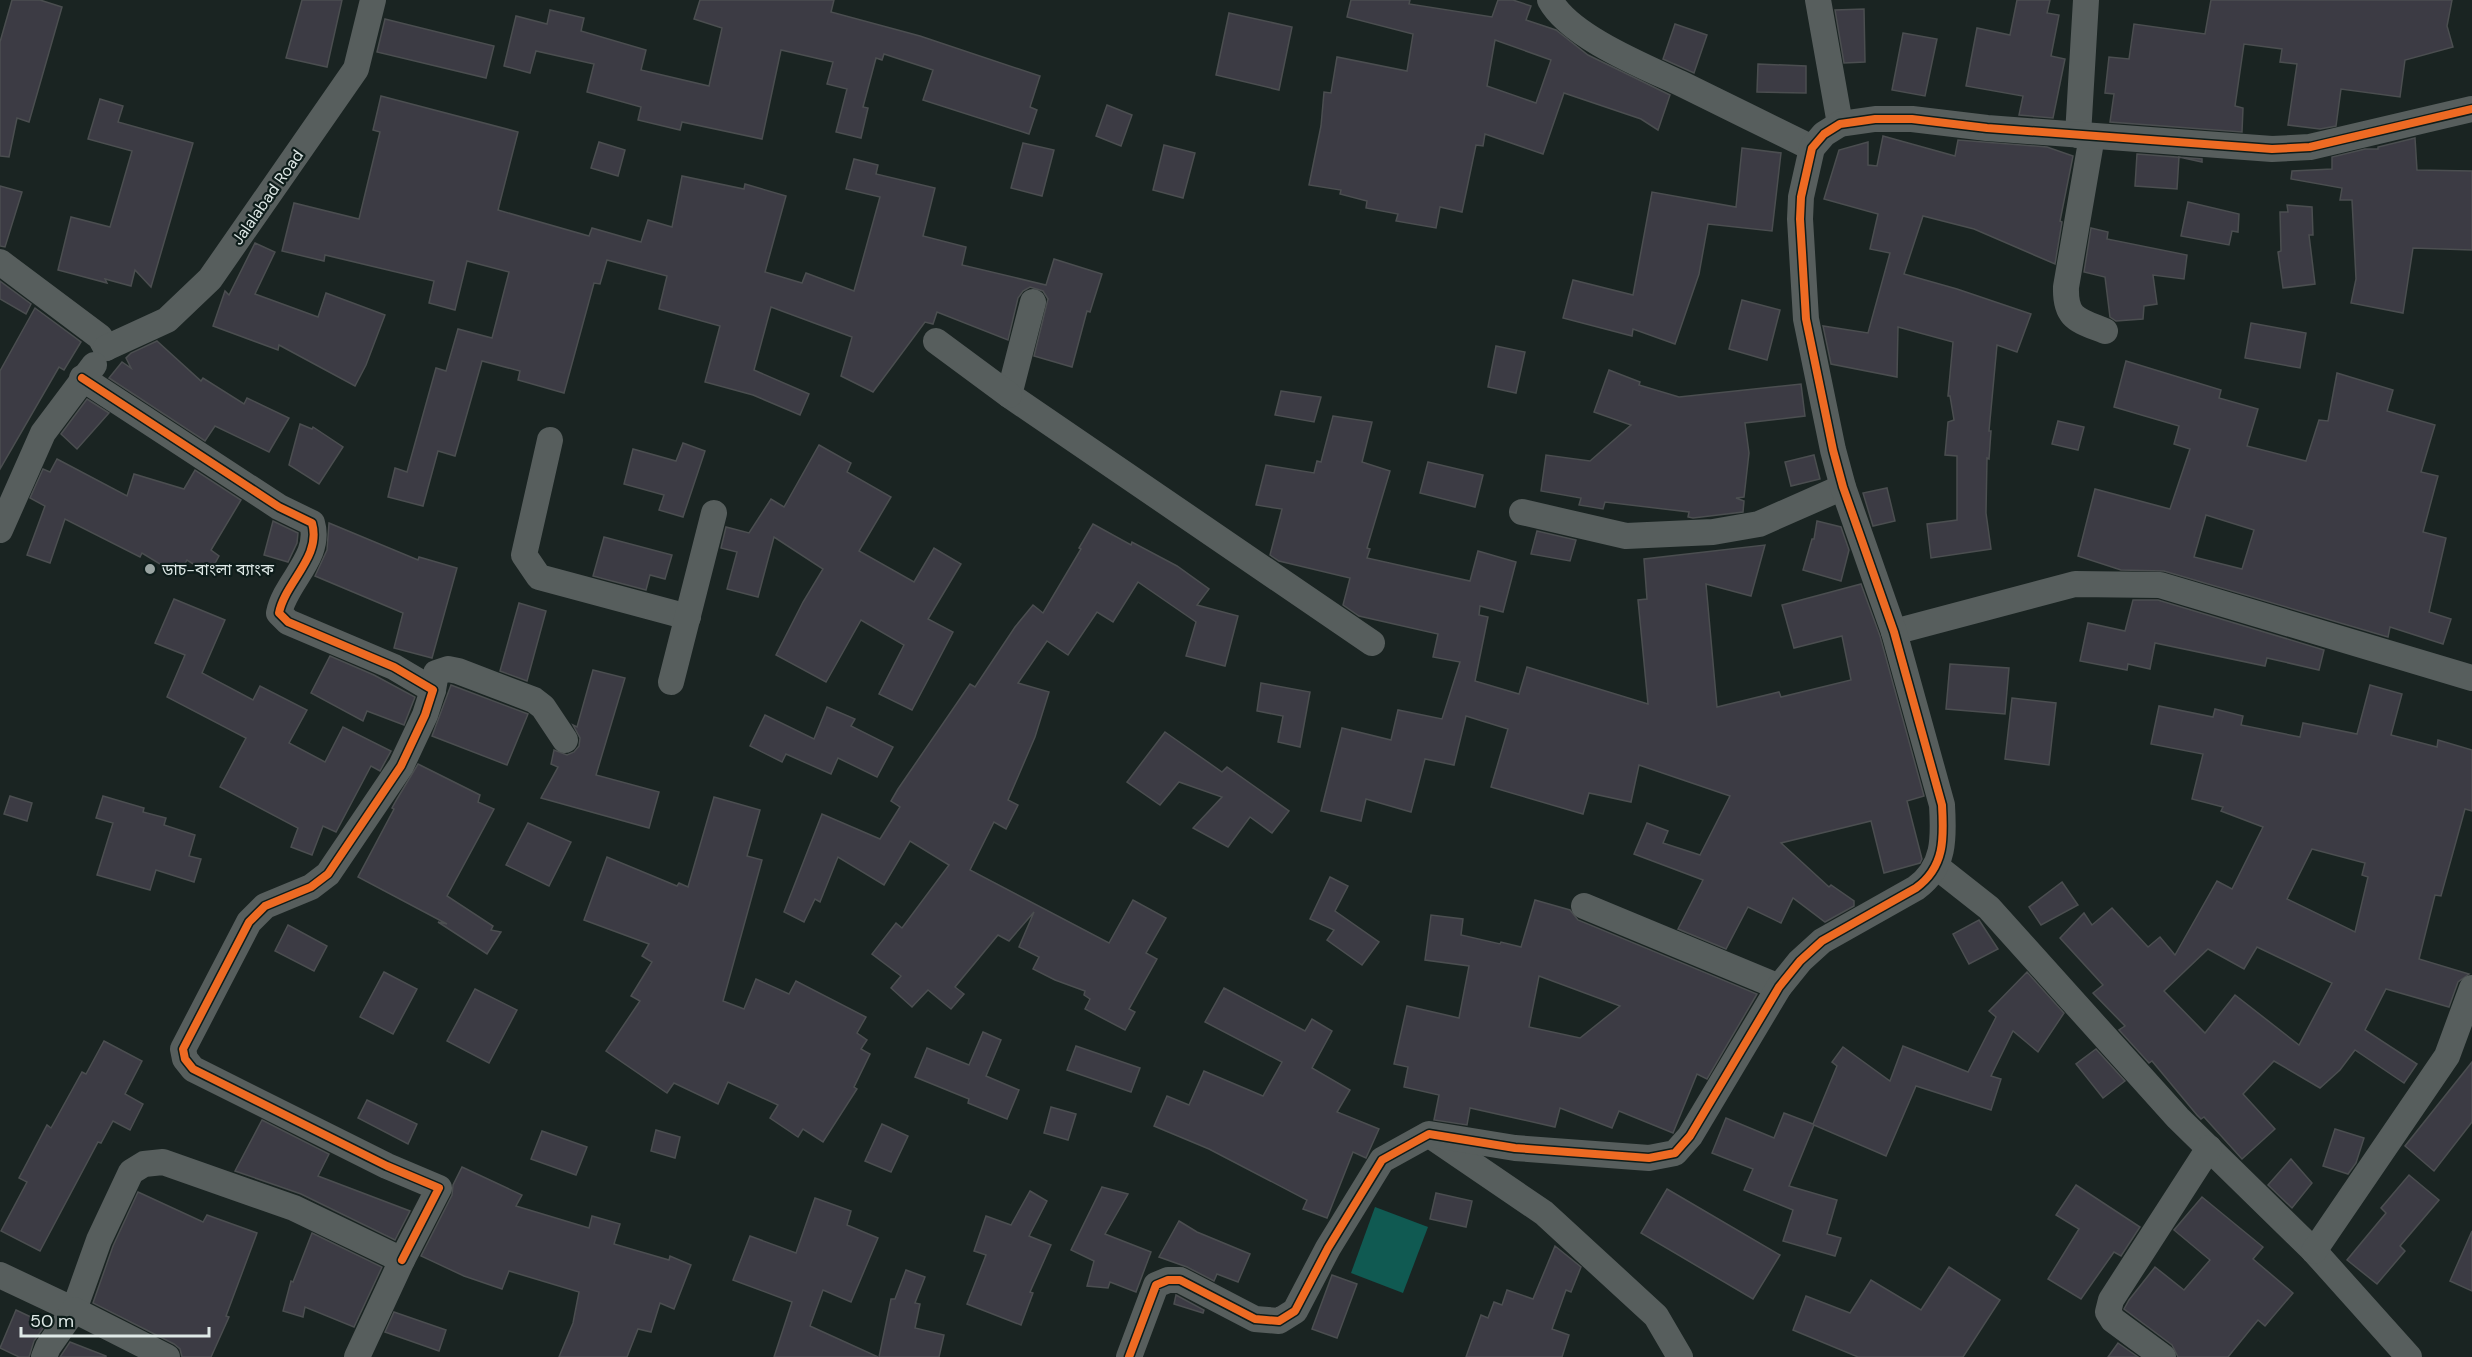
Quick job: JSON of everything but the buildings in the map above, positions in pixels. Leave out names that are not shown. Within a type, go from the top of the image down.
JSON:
[{"type":"street","name":"Jalalabad Road","points":[[106,348],[167,320],[210,279],[356,69],[373,0]]},
{"type":"street","points":[[1550,0],[1556,10],[1582,31],[1614,51],[1812,148]]},
{"type":"street","points":[[1818,0],[1840,124]]},
{"type":"street","points":[[2086,0],[2085,135],[2066,287],[2066,305],[2074,319],[2105,331]]},
{"type":"street","points":[[1129,1357],[1156,1285],[1168,1280],[1180,1280],[1255,1319],[1279,1321],[1295,1311],[1328,1248],[1382,1160],[1429,1134],[1538,1150],[1649,1158],[1675,1153],[1690,1136],[1779,987],[1800,961],[1822,940],[1916,888],[1926,881],[1937,867],[1944,831],[1942,805],[1894,632],[1843,487],[1806,320],[1800,219],[1802,188],[1812,148],[1824,134],[1840,124],[1875,119],[1912,119],[1987,128],[2272,149],[2310,147],[2472,109]]},
{"type":"street","points":[[0,262],[100,337],[106,348],[44,433],[0,530]]},
{"type":"street","points":[[1009,395],[1033,302]]},
{"type":"street","points":[[936,341],[1009,395],[1372,643]]},
{"type":"street","points":[[82,378],[279,507],[312,523],[315,534],[306,563],[282,601],[279,613],[288,622],[394,667],[433,690]]},
{"type":"street","points":[[550,440],[524,555],[540,577],[688,617]]},
{"type":"street","points":[[1522,512],[1626,536],[1713,532],[1759,524],[1843,487]]},
{"type":"street","points":[[671,682],[714,513]]},
{"type":"street","points":[[1894,632],[2075,584],[2160,585],[2472,678]]},
{"type":"street","points":[[357,1357],[402,1260],[439,1188],[387,1166],[193,1069],[185,1059],[183,1049],[249,922],[265,906],[311,886],[328,874],[401,766],[425,715],[436,673],[448,669],[458,671],[534,700],[543,707],[565,740]]},
{"type":"street","points":[[1937,867],[1989,908],[2178,1118],[2314,1251],[2409,1357]]},
{"type":"street","points":[[1584,906],[1779,987]]},
{"type":"street","points":[[2314,1251],[2447,1056],[2472,988]]},
{"type":"street","points":[[1429,1134],[1544,1213],[1656,1316],[1680,1357]]},
{"type":"street","points":[[2163,1357],[2113,1320],[2108,1312],[2112,1300],[2209,1148]]},
{"type":"street","points":[[44,1357],[75,1310],[99,1240],[131,1172],[144,1164],[163,1162],[294,1208],[402,1260]]},
{"type":"street","points":[[0,1275],[167,1357]]},
{"type":"shaded area","points":[[1375,1207],[1428,1227],[1403,1293],[1351,1273]]},
{"type":"cycle path","points":[[1129,1357],[1156,1285],[1168,1280],[1180,1280],[1255,1319],[1279,1321],[1295,1311],[1328,1248],[1382,1160],[1429,1134],[1515,1148],[1649,1158],[1675,1153],[1690,1136],[1779,987],[1800,961],[1822,941],[1916,888],[1933,871],[1941,851],[1942,805],[1894,632],[1843,487],[1833,450],[1806,319],[1800,219],[1801,197],[1812,148],[1824,134],[1840,124],[1875,119],[1912,119],[1987,128],[2272,149],[2310,147],[2472,109]]},
{"type":"cycle path","points":[[82,378],[279,507],[312,523],[314,535],[308,558],[288,591],[279,613],[288,622],[394,667],[433,690],[425,715],[401,766],[328,874],[311,887],[265,906],[249,922],[183,1049],[185,1059],[193,1069],[387,1166],[439,1188],[402,1260]]},
{"type":"place","name":"ডাচ-বাংলা ব্যাংক","points":[[150,569]]}]
